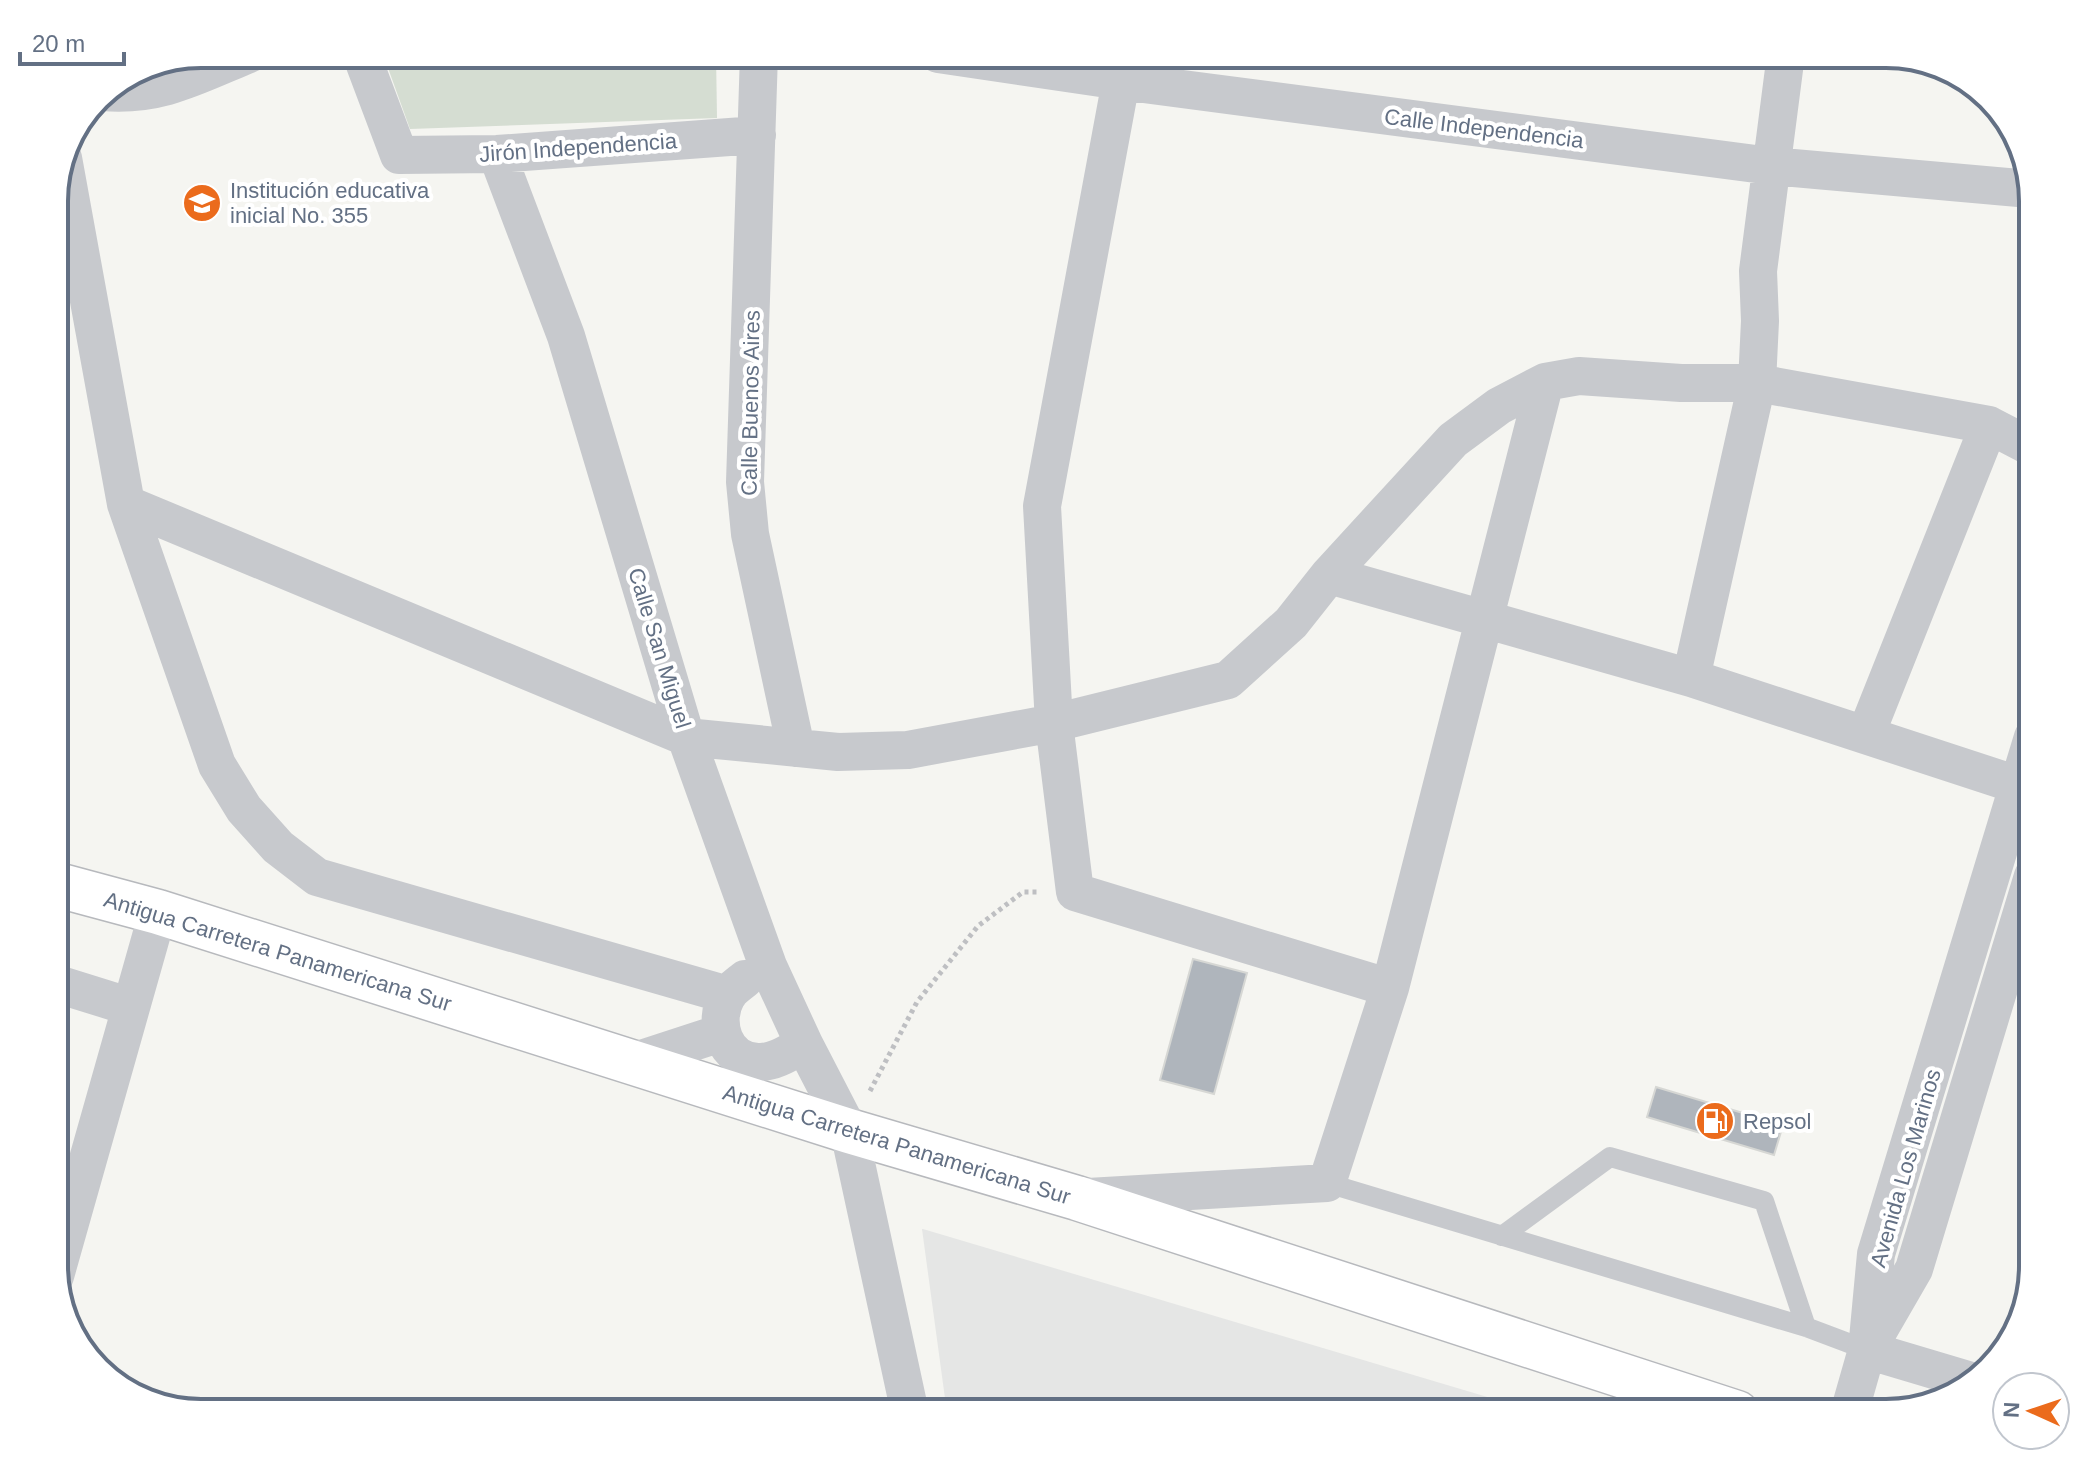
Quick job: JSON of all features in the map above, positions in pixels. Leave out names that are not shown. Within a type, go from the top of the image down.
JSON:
[{"type":"highway","name":"Antigua Carretera Panamericana Sur","points":[[68,888],[158,912],[849,1131],[1077,1198],[1694,1399]]},
{"type":"street","points":[[123,93],[167,87],[214,68]]},
{"type":"street","name":"Jirón Independencia","points":[[366,68],[399,155],[497,154],[757,135]]},
{"type":"street","name":"Calle Buenos Aires","points":[[759,68],[745,482],[750,534],[796,748]]},
{"type":"street","name":"Calle Independencia","points":[[1050,68],[1121,81],[1771,166],[2018,188]]},
{"type":"street","points":[[1691,678],[1757,383],[1760,321],[1758,271],[1784,68]]},
{"type":"street","points":[[1121,81],[1042,506],[1054,723],[1075,892],[1390,988]]},
{"type":"street","name":"Calle San Miguel","points":[[497,154],[566,336],[686,737],[768,966],[849,1131],[907,1399]]},
{"type":"street","points":[[69,189],[126,504],[217,765],[244,809],[278,847],[317,877],[728,995]]},
{"type":"street","points":[[126,504],[686,737],[838,752],[908,750],[1054,723],[1228,680],[1291,623],[1329,575],[1453,440],[1499,406],[1545,382],[1579,376],[1681,383],[1757,383],[1989,425],[2019,441]]},
{"type":"street","points":[[1077,1198],[1327,1183],[1390,988],[1545,382]]},
{"type":"street","points":[[1866,734],[1989,425]]},
{"type":"street","points":[[1329,575],[1691,678],[2019,785]]},
{"type":"street","name":"Avenida Los Marinos","points":[[1867,1350],[1876,1254],[2019,806]]},
{"type":"street","points":[[68,1230],[158,912]]},
{"type":"street","name":"Avenida Los Marinos","points":[[1867,1350],[1914,1269],[2019,922]]},
{"type":"street","points":[[768,966],[737,985],[728,995],[720,1019],[726,1045],[736,1054],[759,1063],[775,1060],[804,1044]]},
{"type":"street","points":[[68,987],[131,1007]]},
{"type":"street","points":[[632,1062],[721,1033]]},
{"type":"street","points":[[1853,1399],[1867,1350],[1958,1377]]},
{"type":"lane","points":[[1502,1236],[1610,1157],[1764,1201],[1806,1327]]},
{"type":"lane","points":[[1327,1183],[1806,1327],[1867,1350]]},
{"type":"path","points":[[849,1131],[917,1002],[978,926],[1023,892],[1075,892]]},
{"type":"shaded area","points":[[388,68],[716,68],[717,118],[410,129]]},
{"type":"shaded area","points":[[922,1229],[1494,1399],[945,1399]]},
{"type":"building","points":[[1193,959],[1247,973],[1214,1094],[1160,1080]]},
{"type":"building","name":"Repsol","points":[[1656,1087],[1783,1125],[1774,1155],[1647,1117]]},
{"type":"place","name":"Institución educativa inicial No. 355","points":[[202,203]]},
{"type":"place","name":"Repsol","points":[[1715,1121]]}]
